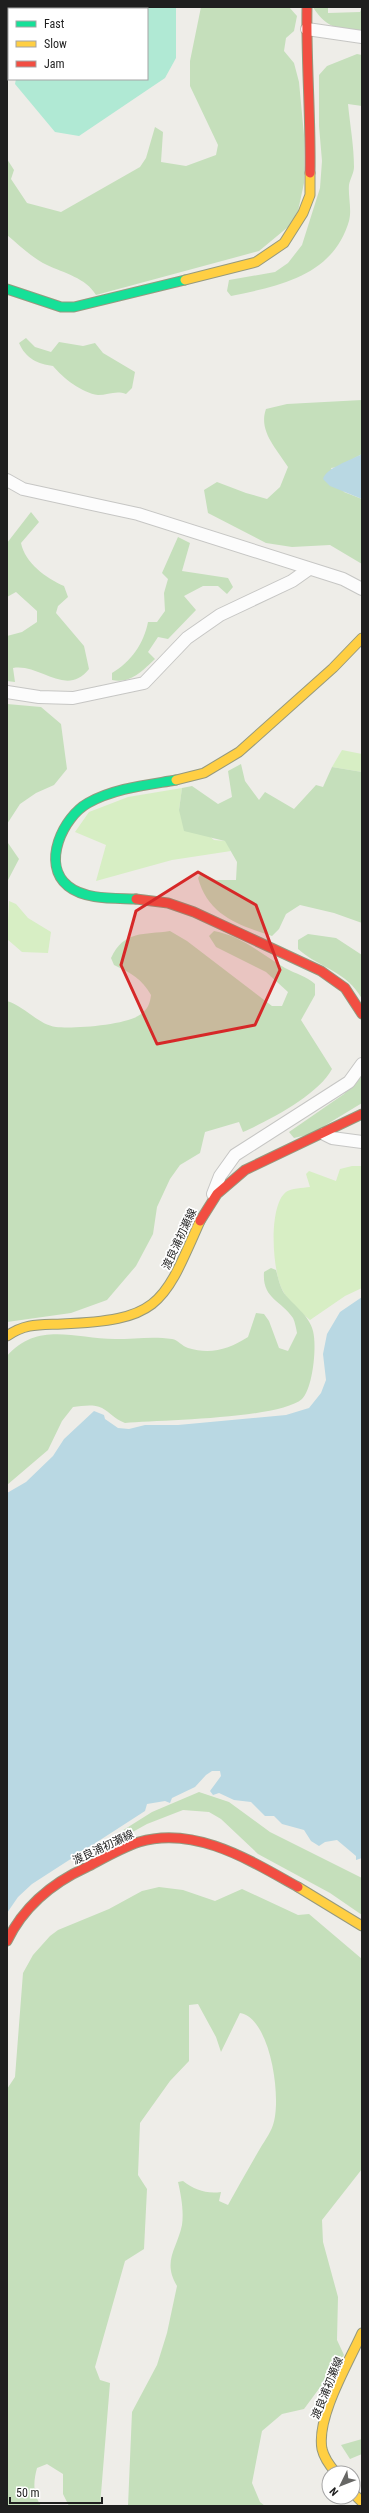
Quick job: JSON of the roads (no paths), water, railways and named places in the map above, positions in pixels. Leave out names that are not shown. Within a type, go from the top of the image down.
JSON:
[{"type":"street","points":[[7,289],[61,307],[74,307],[256,262],[276,251],[291,234],[308,203],[310,194],[311,138],[307,7]]},
{"type":"street","points":[[307,29],[362,37]]},
{"type":"street","points":[[7,480],[23,489],[138,514],[343,579],[362,589]]},
{"type":"street","points":[[7,692],[39,697],[73,698],[144,683],[187,638],[220,615],[292,581],[309,569]]},
{"type":"street","points":[[362,638],[307,691],[224,763],[198,774],[104,796],[78,809],[61,833],[56,850],[56,862],[61,879],[83,894],[168,903],[206,916],[336,980],[353,996],[362,1014]]},
{"type":"street","points":[[210,1203],[220,1176],[235,1155],[349,1082],[362,1064]]},
{"type":"street","name":"渡良浦初瀬線","points":[[7,1336],[20,1328],[128,1316],[148,1307],[162,1295],[173,1281],[210,1203],[222,1188],[244,1170],[324,1134],[362,1114]]},
{"type":"street","points":[[324,1134],[332,1138],[362,1142]]},
{"type":"street","name":"渡良浦初瀬線","points":[[7,1941],[22,1914],[33,1902],[53,1885],[134,1844],[169,1838],[184,1838],[218,1846],[269,1871],[362,1926]]},
{"type":"street","name":"渡良浦初瀬線","points":[[330,2465],[326,2460],[322,2447],[322,2433],[326,2418],[362,2333]]},
{"type":"water","points":[[362,454],[362,499],[330,486],[323,479],[329,471]]},
{"type":"water","points":[[362,1297],[362,1858],[356,1860],[356,1856],[337,1840],[325,1842],[319,1846],[311,1841],[304,1830],[282,1824],[274,1816],[265,1816],[251,1802],[234,1800],[219,1793],[213,1795],[210,1791],[221,1776],[220,1771],[212,1771],[195,1787],[172,1798],[170,1803],[165,1801],[147,1804],[145,1811],[32,1884],[18,1897],[7,1913],[7,1493],[26,1482],[53,1456],[64,1439],[94,1411],[104,1415],[105,1419],[118,1428],[129,1429],[145,1425],[178,1425],[286,1415],[309,1408],[321,1393],[326,1380],[323,1354],[327,1334],[340,1312]]}]
